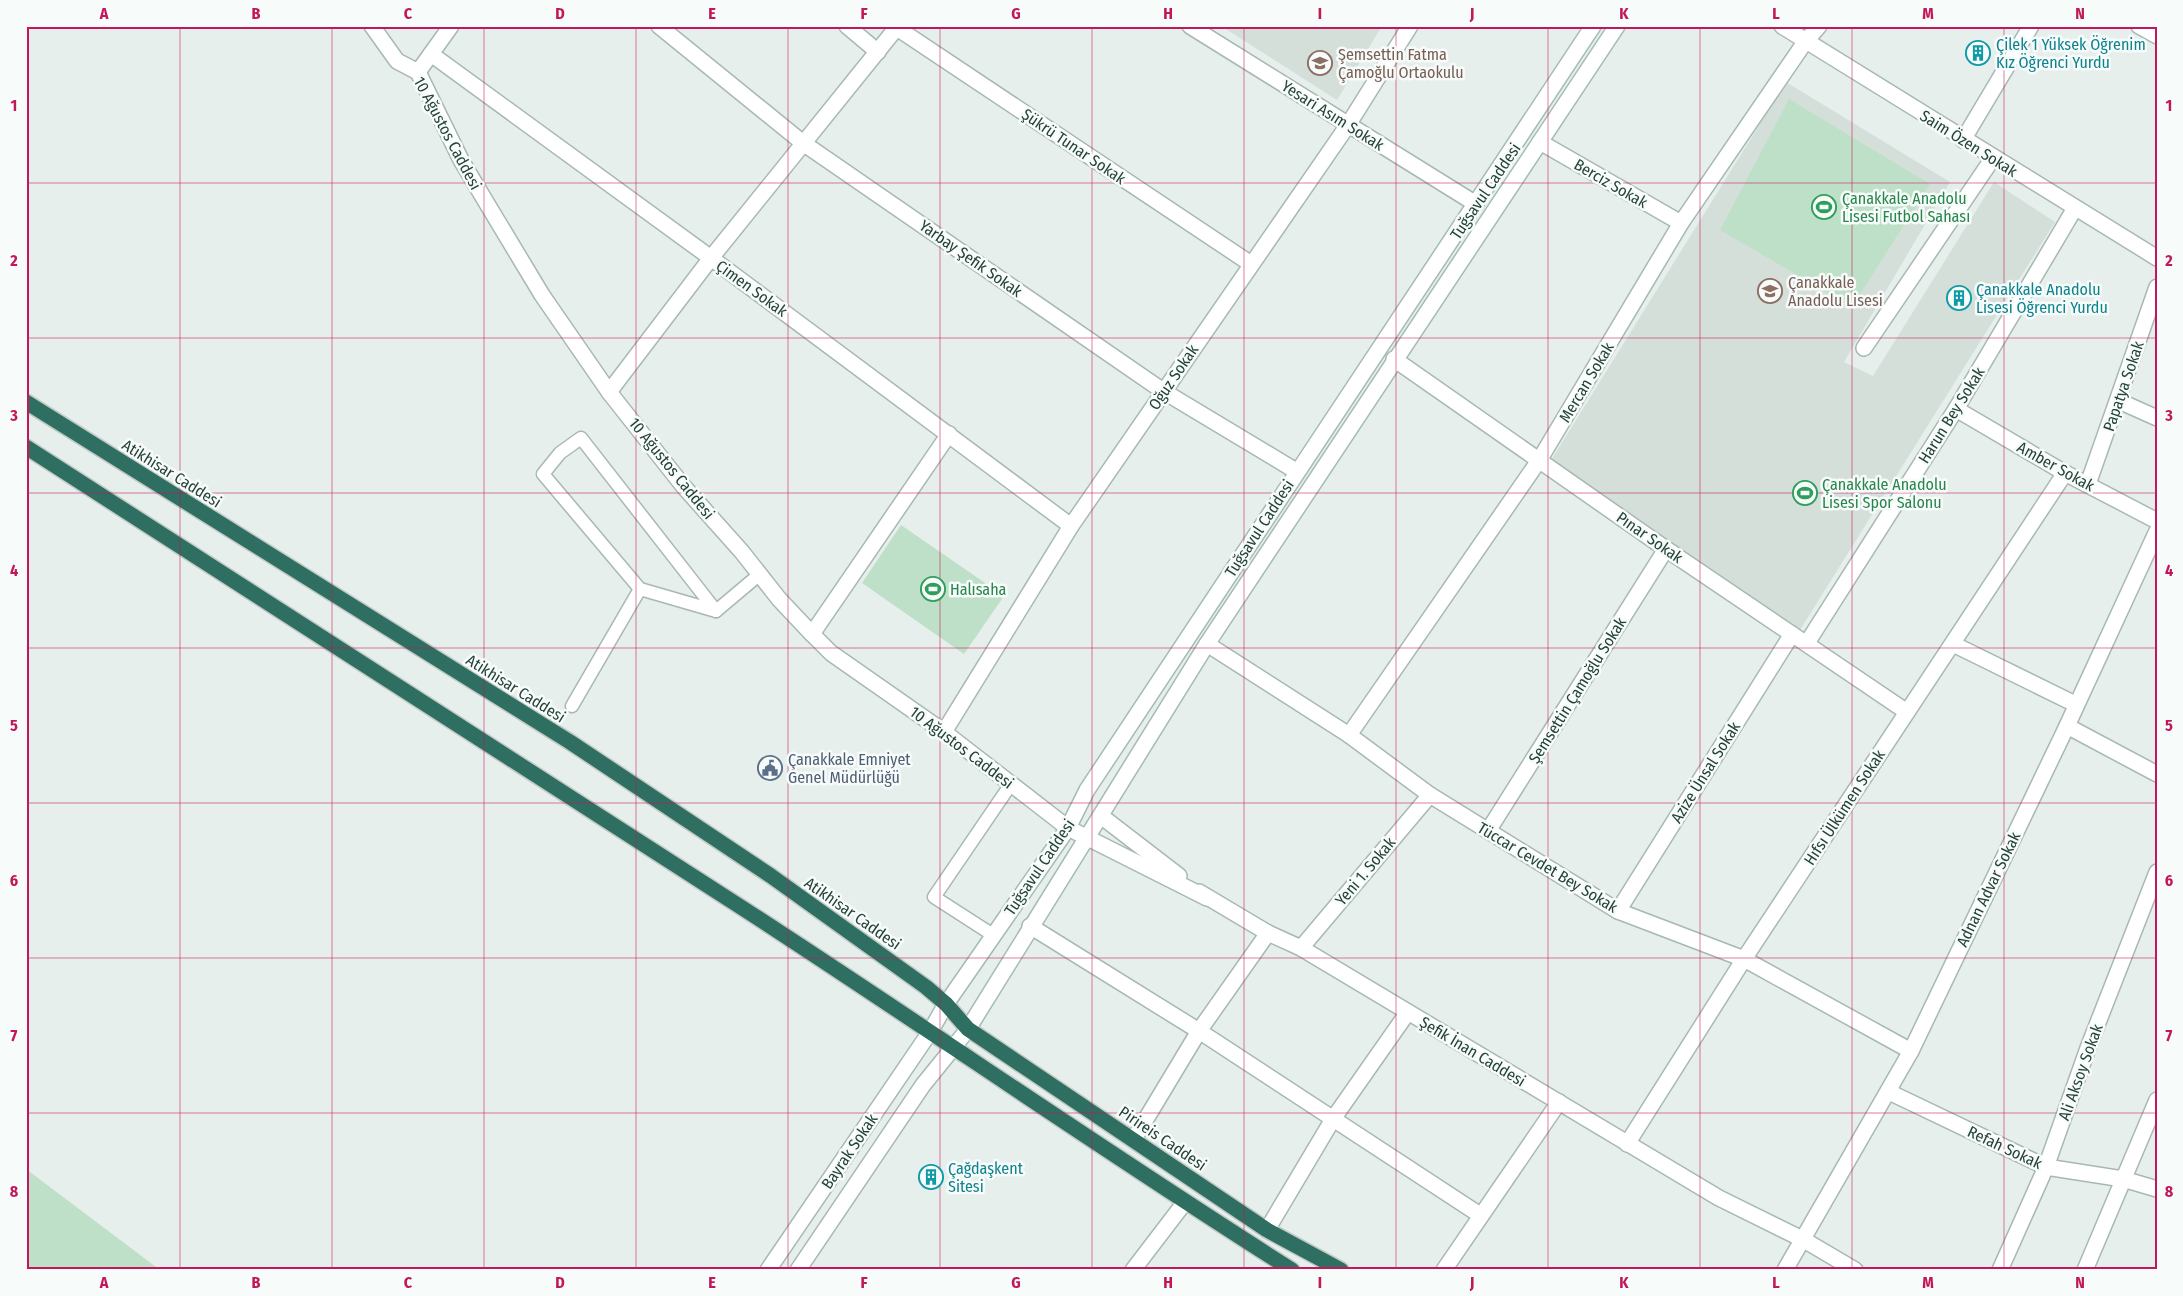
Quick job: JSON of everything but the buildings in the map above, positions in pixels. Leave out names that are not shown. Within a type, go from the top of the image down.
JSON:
[{"type":"highway","name":"Atikhisar Caddesi","points":[[26,402],[570,742],[771,876],[926,987],[946,1004],[968,1029]]},
{"type":"highway","points":[[26,447],[756,917],[1117,1155],[1185,1202],[1292,1270]]},
{"type":"highway","name":"Pirireis Caddesi","points":[[968,1029],[1267,1230],[1341,1270]]},
{"type":"street","name":"10 Ağustos Caddesi","points":[[372,26],[397,61],[418,72],[461,160],[542,295],[609,392],[641,430],[684,487],[812,634],[831,653],[944,732],[1068,828],[1207,898]]},
{"type":"street","points":[[418,72],[451,26]]},
{"type":"street","name":"Yarbay Şefik Sokak","points":[[659,26],[803,143],[1163,391],[1296,471]]},
{"type":"street","points":[[847,26],[878,52]]},
{"type":"street","name":"Yesari Asım Sokak","points":[[1190,26],[1476,204]]},
{"type":"street","name":"Oğuz Sokak","points":[[944,732],[1071,526],[1348,125],[1410,26]]},
{"type":"street","name":"Tuğsavul Caddesi","points":[[930,1032],[946,1004],[1068,828],[1087,790],[1296,471],[1593,26]]},
{"type":"street","name":"Bayrak Sokak","points":[[798,1270],[923,1085],[968,1029],[1030,926],[1101,816],[1207,644],[1394,359],[1617,26]]},
{"type":"street","name":"Saim Özen Sokak","points":[[1782,26],[1963,140],[2157,258]]},
{"type":"street","name":"Mercan Sokak","points":[[1349,735],[1540,459],[1681,224],[1805,42],[1819,26]]},
{"type":"street","points":[[1963,140],[2031,26]]},
{"type":"street","points":[[2139,26],[2157,36]]},
{"type":"street","points":[[609,392],[711,258],[897,27]]},
{"type":"street","name":"Şükrü Tunar Sokak","points":[[897,27],[1251,264]]},
{"type":"street","name":"Çimen Sokak","points":[[431,54],[711,258],[1071,526]]},
{"type":"street","name":"Berciz Sokak","points":[[1540,142],[1681,224]]},
{"type":"street","points":[[1864,348],[1993,158]]},
{"type":"street","name":"Harun Bey Sokak","points":[[1806,643],[1956,409],[2075,208]]},
{"type":"street","name":"Papatya Sokak","points":[[2088,484],[2119,401],[2157,287]]},
{"type":"street","name":"Pınar Sokak","points":[[1394,359],[1540,459],[1666,549],[1907,712]]},
{"type":"street","points":[[2119,401],[2157,418]]},
{"type":"street","name":"Amber Sokak","points":[[1956,409],[2065,473],[2157,521]]},
{"type":"street","points":[[812,634],[949,434]]},
{"type":"street","name":"Hıfsı Ülkümen Sokak","points":[[1627,1144],[1744,959],[2065,473]]},
{"type":"street","name":"Adnan Advar Sokak","points":[[1785,1270],[1804,1240],[1911,1051],[2067,726],[2075,704],[2157,531]]},
{"type":"street","name":"Şemsettin Çamoğlu Sokak","points":[[1488,831],[1666,549]]},
{"type":"street","name":"Azize Ünsal Sokak","points":[[1618,911],[1792,634]]},
{"type":"street","name":"Tüccar Cevdet Bey Sokak","points":[[1207,644],[1349,735],[1430,795],[1618,911],[1744,959],[1911,1051]]},
{"type":"street","points":[[1953,644],[2075,704]]},
{"type":"street","points":[[2067,726],[2157,774]]},
{"type":"street","name":"Yeni 1. Sokak","points":[[1300,948],[1430,795]]},
{"type":"street","name":"Şefik İnan Caddesi","points":[[1101,816],[1207,898],[1268,933],[1300,948],[1718,1198],[1804,1240],[1855,1270]]},
{"type":"street","name":"Ali Aksoy Sokak","points":[[2000,1270],[2046,1167],[2088,1048],[2157,872]]},
{"type":"street","points":[[1030,926],[1198,1031],[1480,1215]]},
{"type":"street","points":[[1134,1140],[1198,1031],[1268,933]]},
{"type":"street","points":[[1267,1230],[1333,1119],[1408,1012]]},
{"type":"street","name":"Bayrak Sokak","points":[[768,1270],[930,1032]]},
{"type":"street","name":"Refah Sokak","points":[[1889,1092],[2046,1167],[2123,1179],[2157,1189]]},
{"type":"street","points":[[2085,1270],[2157,1100]]},
{"type":"street","points":[[1444,1270],[1559,1102]]},
{"type":"street","points":[[1133,1270],[1185,1202]]},
{"type":"lane","points":[[581,438],[716,612],[640,589],[543,474],[560,453],[581,438]]},
{"type":"lane","points":[[716,612],[760,574]]},
{"type":"lane","points":[[572,706],[640,589]]},
{"type":"lane","points":[[993,935],[934,897],[1011,784]]},
{"type":"shaded area","name":"Şemsettin Fatma Çamoğlu Ortaokulu","points":[[1221,26],[1382,26],[1337,100]]},
{"type":"shaded area","name":"Çanakkale Anadolu Lisesi","points":[[1786,82],[1950,182],[1844,362],[1873,376],[1994,182],[2055,222],[1800,630],[1550,462]]},
{"type":"green space","name":"Çanakkale Anadolu Lisesi Futbol Sahası","points":[[1789,99],[1930,184],[1852,307],[1720,230]]},
{"type":"green space","name":"Halısaha","points":[[901,525],[1004,596],[964,654],[862,583]]},
{"type":"green space","points":[[26,1169],[160,1270],[26,1270]]},
{"type":"place","name":"Çilek 1 Yüksek Öğrenim Kız Öğrenci Yurdu","points":[[1978,53]]},
{"type":"place","name":"Şemsettin Fatma Çamoğlu Ortaokulu","points":[[1320,63]]},
{"type":"place","name":"Çanakkale Anadolu Lisesi Futbol Sahası","points":[[1824,207]]},
{"type":"place","name":"Çanakkale Anadolu Lisesi","points":[[1770,291]]},
{"type":"place","name":"Çanakkale Anadolu Lisesi Öğrenci Yurdu","points":[[1959,298]]},
{"type":"place","name":"Çanakkale Anadolu Lisesi Spor Salonu","points":[[1805,493]]},
{"type":"place","name":"Halısaha","points":[[933,589]]},
{"type":"place","name":"Çanakkale Emniyet Genel Müdürlüğü","points":[[770,768]]},
{"type":"place","name":"Çağdaşkent Sitesi","points":[[931,1177]]}]
